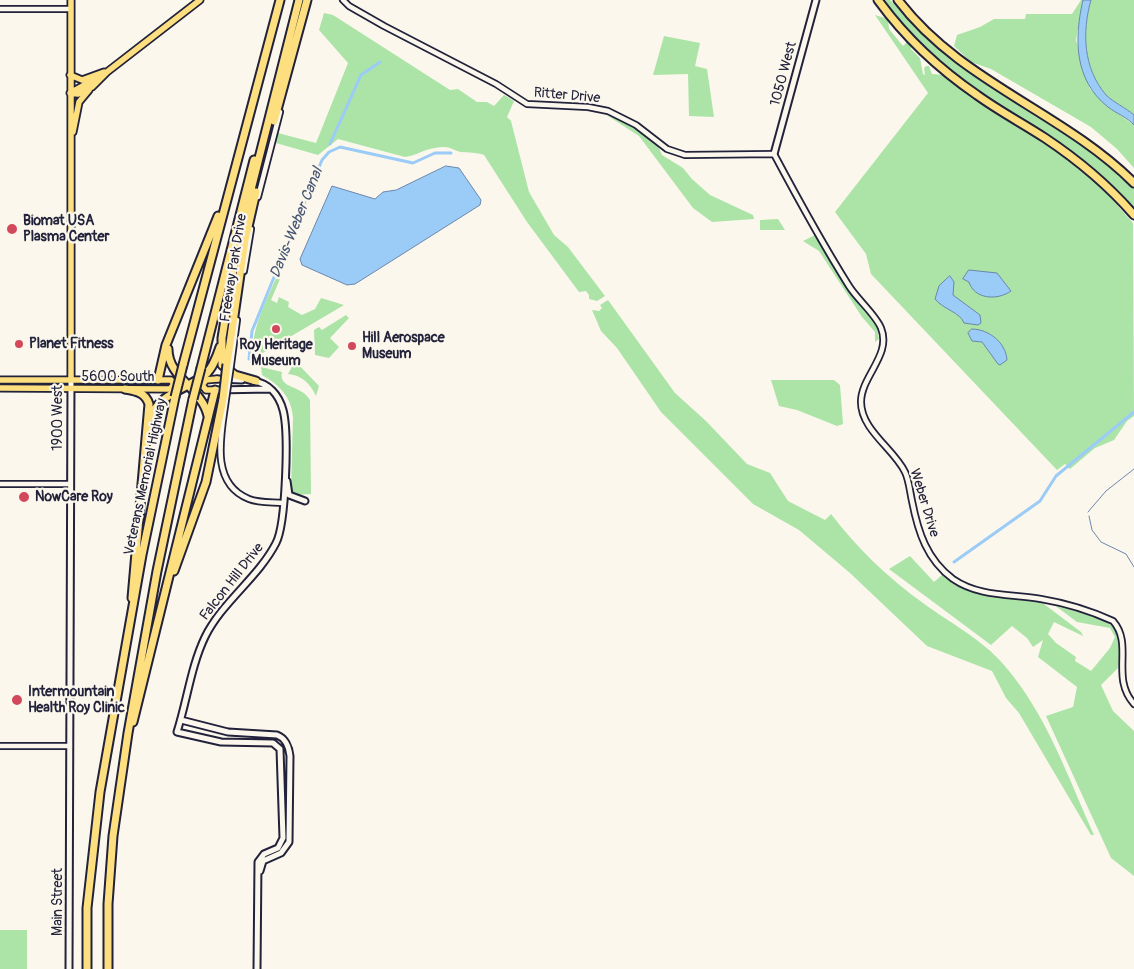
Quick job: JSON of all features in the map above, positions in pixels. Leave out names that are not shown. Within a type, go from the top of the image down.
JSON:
[{"type":"highway","name":"Veterans Memorial Highway","points":[[87,969],[87,908],[94,837],[130,626],[138,554],[183,365],[229,186],[280,0]]},
{"type":"highway","points":[[108,969],[108,904],[112,846],[132,706],[151,598],[193,399],[295,0]]},
{"type":"highway","points":[[256,381],[235,375],[222,365],[222,338],[237,246],[299,0]]},
{"type":"highway","points":[[164,595],[206,482],[225,399],[247,230],[260,172],[308,0]]},
{"type":"highway","points":[[878,0],[934,62],[978,96],[1074,158],[1105,184],[1134,215]]},
{"type":"highway","points":[[898,0],[913,18],[958,61],[1077,136],[1110,161],[1134,184]]},
{"type":"highway","points":[[158,380],[168,341],[229,186]]},
{"type":"highway","points":[[147,426],[153,410],[163,400],[210,370],[222,338]]},
{"type":"highway","points":[[168,341],[168,358],[171,366],[199,396],[208,419]]},
{"type":"highway","points":[[125,389],[141,393],[147,399],[147,426],[138,554]]},
{"type":"highway","points":[[127,749],[215,390]]},
{"type":"main road","name":"1900 West","points":[[70,836],[71,0]]},
{"type":"main road","points":[[70,93],[84,87],[106,72],[191,3],[200,0]]},
{"type":"main road","name":"1050 West","points":[[774,154],[816,0]]},
{"type":"main road","points":[[70,75],[82,80],[106,72]]},
{"type":"main road","points":[[70,144],[79,102],[106,72]]},
{"type":"main road","points":[[70,93],[78,94],[92,87]]},
{"type":"main road","name":"5600 South","points":[[202,385],[206,380],[217,379],[256,381],[264,382],[275,394],[283,410],[283,503]]},
{"type":"main road","name":"5600 South","points":[[0,380],[172,380],[174,384],[202,385]]},
{"type":"main road","name":"5600 South","points":[[0,388],[170,389],[174,384]]},
{"type":"main road","name":"5600 South","points":[[202,385],[206,390],[270,389]]},
{"type":"main road","points":[[284,451],[289,495],[305,502]]},
{"type":"main road","name":"Falcon Hill Drive","points":[[258,913],[258,861],[264,854],[278,848],[283,838],[280,749],[273,743],[221,742],[177,732],[204,640],[212,626],[276,542],[280,532],[283,503]]},
{"type":"main road","points":[[181,720],[230,733],[276,735],[283,739],[288,748],[290,840],[283,852],[265,859],[261,865],[257,969]]},
{"type":"main road","name":"Main Street","points":[[69,969],[70,836]]},
{"type":"street","name":"Ritter Drive","points":[[343,0],[349,6],[384,26],[496,84],[527,104],[588,107],[608,111],[636,125],[667,149],[686,155],[774,154]]},
{"type":"street","points":[[0,8],[71,8]]},
{"type":"street","name":"Weber Drive","points":[[774,154],[836,266],[857,299],[880,324],[883,345],[864,389],[862,409],[870,427],[905,472],[920,533],[933,560],[954,579],[969,588],[995,594],[1053,601],[1113,621],[1123,636],[1122,678],[1127,694],[1134,704]]},
{"type":"street","points":[[225,399],[220,460],[225,476],[238,492],[249,499],[283,503]]},
{"type":"street","points":[[0,484],[70,484]]},
{"type":"street","points":[[0,746],[70,746]]},
{"type":"green space","points":[[882,0],[890,0],[941,51],[984,83],[1075,137],[1108,163],[1134,188],[1134,207],[1076,154],[955,76],[924,48]]},
{"type":"green space","points":[[1081,0],[1083,0],[1076,40],[1090,89],[1109,107],[1134,125],[1134,168],[1117,149],[1091,127],[991,69],[971,62],[954,46],[957,35],[980,27],[994,19],[1025,19],[1026,14],[1072,14]]},
{"type":"green space","points":[[1091,0],[1134,0],[1134,115],[1106,95],[1093,73],[1086,49],[1086,25]]},
{"type":"green space","points":[[324,13],[333,15],[450,90],[458,89],[477,102],[487,102],[494,106],[504,95],[514,101],[507,117],[511,121],[529,192],[554,235],[568,247],[605,296],[597,301],[589,299],[586,291],[579,292],[527,222],[484,155],[461,152],[444,147],[405,157],[338,139],[318,155],[276,143],[278,133],[316,143],[348,63],[319,30]]},
{"type":"green space","points":[[875,15],[888,19],[889,29],[903,46],[907,42],[911,44],[911,49],[920,58],[923,74],[925,75],[924,68],[929,66],[932,74],[944,75],[1073,163],[1103,189],[1133,223],[1134,416],[1127,421],[1114,440],[1095,448],[1070,469],[1065,464],[1057,470],[871,274],[866,254],[835,212],[928,93]]},
{"type":"green space","points":[[664,36],[700,43],[695,66],[707,69],[714,117],[689,116],[688,74],[653,75]]},
{"type":"green space","points":[[605,114],[638,128],[659,148],[662,155],[683,168],[710,195],[753,215],[754,219],[712,222],[693,208],[639,136]]},
{"type":"green space","points":[[778,219],[785,230],[760,230],[760,220]]},
{"type":"green space","points":[[815,235],[856,300],[876,323],[879,339],[875,342],[875,332],[862,317],[819,251],[803,241]]},
{"type":"green space","points":[[276,278],[280,279],[271,300],[277,303],[279,297],[289,302],[288,307],[302,315],[315,309],[321,298],[344,305],[256,357],[254,339],[256,329]]},
{"type":"green space","points":[[608,300],[675,393],[706,421],[747,464],[770,473],[788,501],[825,520],[831,514],[851,539],[885,573],[923,603],[976,639],[1004,665],[1019,684],[1044,725],[1094,835],[1091,835],[1019,713],[1006,698],[992,671],[927,646],[850,573],[799,530],[753,504],[661,412],[617,348],[601,331],[592,310],[599,311],[602,308],[600,305]]},
{"type":"green space","points":[[346,315],[349,318],[330,338],[339,347],[329,358],[315,355],[314,330],[319,327],[322,330]]},
{"type":"green space","points":[[295,361],[319,386],[316,396],[305,380],[288,374]]},
{"type":"green space","points":[[261,367],[282,372],[282,377],[287,384],[302,392],[310,400],[311,494],[294,495],[291,491],[292,410],[283,392],[262,375]]},
{"type":"green space","points":[[771,380],[834,380],[840,385],[843,424],[837,426],[797,410],[779,406]]},
{"type":"green space","points":[[910,556],[934,582],[943,574],[968,590],[984,595],[1040,601],[1081,632],[1083,636],[1054,622],[1048,634],[1056,643],[1076,657],[1075,661],[1091,671],[1110,648],[1115,637],[1110,628],[1077,622],[1053,604],[1103,620],[1118,630],[1121,640],[1118,668],[1101,685],[1113,711],[1134,731],[1134,876],[1111,858],[1046,716],[1073,707],[1077,687],[1038,657],[1043,640],[1033,647],[1027,638],[1012,626],[991,645],[889,569]]},
{"type":"green space","points":[[0,930],[27,930],[27,969],[0,969]]},
{"type":"water","points":[[1083,0],[1091,0],[1086,25],[1086,49],[1093,73],[1106,95],[1134,115],[1134,125],[1108,107],[1097,96],[1088,84],[1083,72],[1079,58],[1078,29]]},
{"type":"water","points":[[446,166],[459,168],[481,200],[480,205],[355,284],[347,285],[302,265],[300,259],[332,186],[375,199],[383,192],[396,190]]},
{"type":"water","points":[[969,270],[997,273],[1011,291],[993,297],[981,295],[972,288],[969,282],[963,279]]},
{"type":"water","points":[[950,276],[954,282],[953,295],[980,315],[981,323],[978,325],[964,323],[959,316],[935,299],[939,286]]},
{"type":"water","points":[[972,329],[984,331],[996,338],[1004,348],[1007,360],[1000,365],[998,364],[982,342],[972,341],[968,333]]},
{"type":"waterway","points":[[330,144],[361,75],[380,62]]},
{"type":"waterway","name":"Davis-Weber Canal","points":[[249,359],[252,331],[322,160],[329,152],[340,147],[413,163],[435,153],[451,153]]},
{"type":"waterway","points":[[954,562],[1040,501],[1056,476],[1134,412]]},
{"type":"waterway","points":[[1088,512],[1106,491],[1134,469]]},
{"type":"waterway","points":[[1089,516],[1092,530],[1101,542],[1126,554],[1134,567]]},
{"type":"place","name":"Biomat USA Plasma Center","points":[[12,229]]},
{"type":"place","name":"Roy Heritage Museum","points":[[276,329]]},
{"type":"place","name":"Planet Fitness","points":[[19,344]]},
{"type":"place","name":"Hill Aerospace Museum","points":[[352,346]]},
{"type":"place","name":"NowCare Roy","points":[[24,497]]},
{"type":"place","name":"Intermountain Health Roy Clinic","points":[[17,700]]}]
